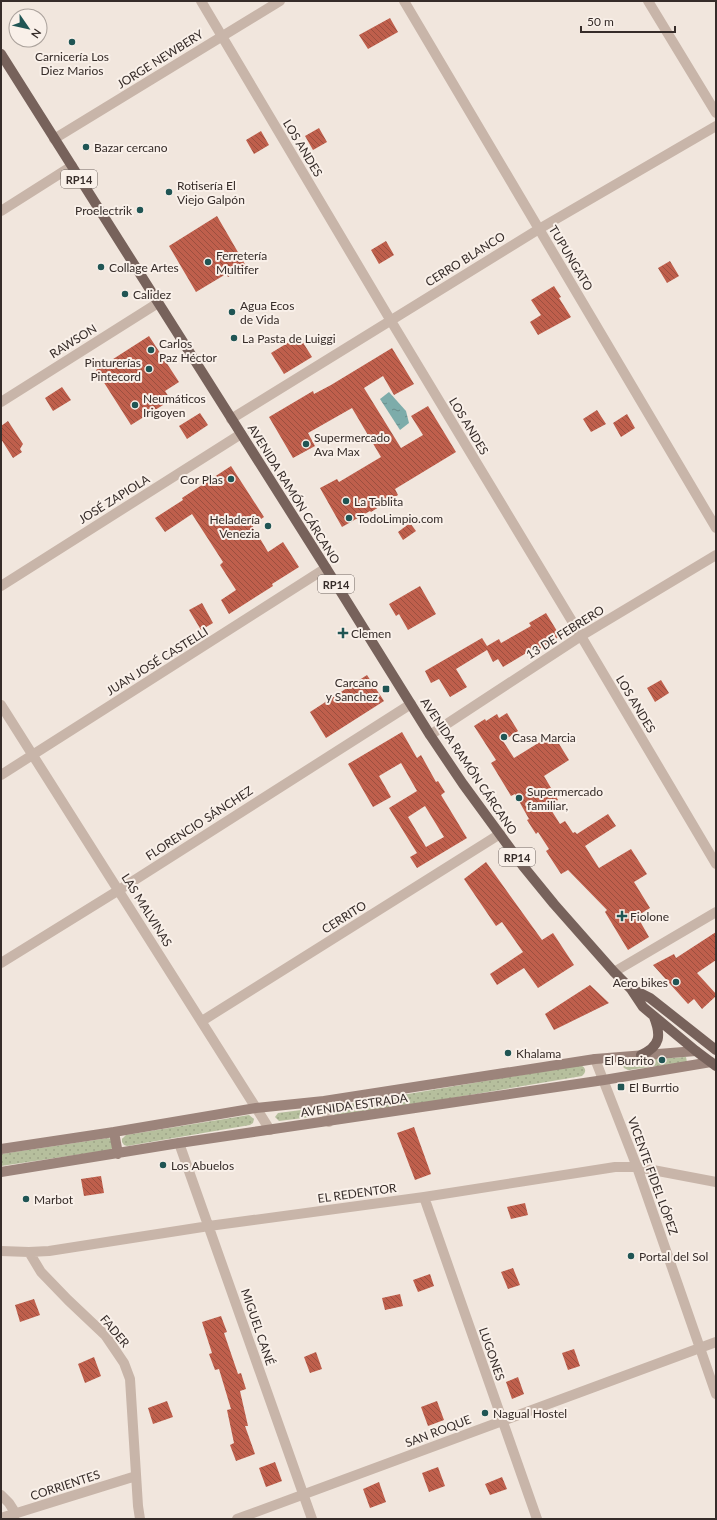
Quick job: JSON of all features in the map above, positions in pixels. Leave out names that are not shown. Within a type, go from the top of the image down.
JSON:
[{"type":"main road","name":"AVENIDA RAMÓN CÁRCANO","points":[[1,54],[430,735],[463,784],[554,904],[631,989],[643,1007],[696,1051],[714,1062]]},
{"type":"main road","name":"AVENIDA RAMÓN CÁRCANO","points":[[631,989],[650,998],[716,1050]]},
{"type":"main road","points":[[641,1055],[652,1050],[659,1037],[659,1032],[654,1017]]},
{"type":"main road","name":"AVENIDA ESTRADA","points":[[1,1149],[256,1108],[324,1101],[595,1059],[696,1051]]},
{"type":"main road","name":"AVENIDA ESTRADA","points":[[1,1172],[714,1062]]},
{"type":"main road","points":[[114,1132],[118,1154]]},
{"type":"street","name":"LOS ANDES","points":[[201,1],[390,321],[581,636],[716,864]]},
{"type":"street","name":"JORGE NEWBERY","points":[[54,139],[280,1]]},
{"type":"street","name":"TUPUNGATO","points":[[404,1],[716,528]]},
{"type":"street","points":[[648,1],[716,113]]},
{"type":"street","name":"CERRO BLANCO","points":[[231,419],[539,229],[716,126]]},
{"type":"street","points":[[1,212],[72,166]]},
{"type":"street","name":"RAWSON","points":[[1,402],[158,303]]},
{"type":"street","name":"JOSÉ ZAPIOLA","points":[[1,586],[241,434]]},
{"type":"street","name":"13 DE FEBRERO","points":[[430,735],[581,636],[716,555]]},
{"type":"street","name":"JUAN JOSÉ CASTELLI","points":[[1,775],[326,568]]},
{"type":"street","name":"FLORENCIO SÁNCHEZ","points":[[1,963],[119,890],[411,704]]},
{"type":"street","name":"LAS MALVINAS","points":[[1,705],[270,1130]]},
{"type":"street","name":"CERRITO","points":[[202,1021],[500,834]]},
{"type":"street","points":[[614,972],[716,912]]},
{"type":"street","name":"VICENTE FIDEL LÓPEZ","points":[[595,1059],[637,1167],[716,1394]]},
{"type":"street","points":[[324,1101],[329,1122]]},
{"type":"street","name":"MIGUEL CANÉ","points":[[179,1144],[312,1519]]},
{"type":"street","name":"EL REDENTOR","points":[[1,1251],[49,1251],[209,1226],[424,1197],[615,1167],[637,1167],[716,1182]]},
{"type":"street","name":"LUGONES","points":[[424,1197],[537,1519]]},
{"type":"street","name":"FADER","points":[[29,1252],[41,1272],[105,1335],[124,1363],[130,1380],[140,1519]]},
{"type":"street","name":"SAN ROQUE","points":[[237,1519],[716,1342]]},
{"type":"street","name":"CORRIENTES","points":[[1,1518],[136,1476]]},
{"type":"street","points":[[1,1495],[9,1503],[16,1514]]},
{"type":"green space","points":[[686,1057],[687,1062],[628,1070],[622,1065],[623,1061]]},
{"type":"green space","points":[[580,1065],[584,1067],[585,1070],[585,1073],[582,1076],[339,1117],[333,1113],[334,1108],[337,1106]]},
{"type":"green space","points":[[309,1109],[313,1112],[311,1117],[279,1121],[275,1117],[278,1113]]},
{"type":"green space","points":[[249,1115],[254,1119],[253,1123],[250,1125],[127,1146],[122,1142],[122,1139],[126,1135]]},
{"type":"green space","points":[[108,1138],[112,1139],[114,1147],[110,1150],[1,1166],[1,1154]]},
{"type":"water","points":[[389,392],[406,411],[409,423],[400,430],[380,399]]},
{"type":"building","points":[[390,18],[398,32],[368,49],[359,35]]},
{"type":"building","points":[[319,128],[327,142],[313,150],[305,136]]},
{"type":"building","points":[[261,131],[269,145],[254,154],[246,140]]},
{"type":"building","points":[[217,216],[246,266],[228,277],[226,274],[196,292],[169,246]]},
{"type":"building","points":[[386,241],[394,255],[379,264],[371,250]]},
{"type":"building","points":[[670,261],[679,276],[667,283],[658,268]]},
{"type":"building","points":[[554,286],[561,297],[559,298],[571,317],[538,335],[530,322],[541,315],[531,300]]},
{"type":"building","points":[[149,336],[179,382],[165,391],[171,400],[131,425],[96,370]]},
{"type":"building","points":[[299,336],[312,357],[284,374],[271,353]]},
{"type":"building","points":[[392,348],[414,384],[394,395],[383,376],[364,388],[401,448],[423,435],[411,416],[428,406],[456,452],[395,489],[398,495],[371,512],[370,511],[342,527],[320,488],[337,479],[339,482],[381,457],[352,408],[308,433],[315,446],[293,458],[269,417],[313,391],[314,394],[331,385]]},
{"type":"building","points":[[62,387],[71,400],[53,411],[45,398]]},
{"type":"building","points":[[597,410],[606,424],[591,432],[583,419]]},
{"type":"building","points":[[200,413],[208,425],[187,439],[179,426]]},
{"type":"building","points":[[627,414],[635,428],[621,437],[613,423]]},
{"type":"building","points":[[8,421],[23,444],[20,449],[22,452],[13,458],[1,439],[1,426]]},
{"type":"building","points":[[231,466],[264,517],[252,525],[268,552],[283,542],[299,567],[272,584],[273,586],[229,614],[221,600],[236,590],[220,565],[223,562],[192,514],[165,532],[155,518],[183,500],[182,498]]},
{"type":"building","points":[[410,523],[416,531],[403,540],[398,532]]},
{"type":"building","points":[[420,586],[436,614],[408,630],[399,614],[396,616],[389,604]]},
{"type":"building","points":[[202,603],[213,623],[201,630],[189,610]]},
{"type":"building","points":[[546,613],[560,636],[535,652],[533,649],[503,667],[498,659],[493,662],[487,650],[456,669],[467,687],[450,697],[439,679],[431,683],[425,671],[482,638],[487,646],[499,639],[501,643],[531,626],[529,623]]},
{"type":"building","points":[[367,675],[384,701],[326,738],[310,712]]},
{"type":"building","points":[[661,680],[669,693],[655,702],[647,688]]},
{"type":"building","points":[[507,713],[518,731],[503,741],[514,758],[553,734],[569,760],[544,776],[558,800],[548,805],[560,824],[565,821],[573,833],[575,832],[577,834],[608,814],[616,826],[585,846],[599,868],[631,849],[647,874],[634,882],[650,908],[637,916],[649,937],[628,950],[605,912],[607,910],[568,870],[561,874],[546,851],[549,849],[538,832],[536,834],[527,820],[529,819],[515,794],[511,796],[491,763],[496,760],[474,726],[497,714],[499,718]]},
{"type":"building","points":[[402,732],[417,758],[421,755],[436,782],[438,781],[445,792],[441,795],[467,838],[417,868],[410,857],[417,853],[389,808],[417,791],[401,763],[379,776],[391,797],[373,807],[348,764]],"holes":[[[425,806],[444,837],[426,847],[408,817]]]},
{"type":"building","points":[[486,862],[542,940],[553,933],[574,965],[538,988],[524,968],[497,985],[490,974],[523,952],[502,922],[496,926],[464,879]]},
{"type":"building","points":[[716,932],[716,960],[697,973],[716,994],[716,996],[702,1009],[694,999],[688,1004],[653,965],[674,954],[676,958]]},
{"type":"building","points":[[590,985],[609,1003],[554,1030],[545,1014]]},
{"type":"building","points":[[414,1127],[431,1174],[415,1180],[397,1133]]},
{"type":"building","points":[[101,1176],[104,1193],[84,1196],[81,1179]]},
{"type":"building","points":[[525,1203],[528,1215],[511,1219],[507,1207]]},
{"type":"building","points":[[513,1268],[520,1285],[508,1289],[501,1272]]},
{"type":"building","points":[[430,1274],[434,1286],[418,1292],[413,1280]]},
{"type":"building","points":[[400,1294],[403,1306],[385,1310],[382,1298]]},
{"type":"building","points":[[34,1299],[40,1315],[20,1322],[15,1305]]},
{"type":"building","points":[[221,1316],[227,1332],[224,1333],[238,1374],[241,1373],[246,1389],[240,1391],[248,1426],[245,1426],[255,1454],[236,1461],[230,1445],[234,1443],[227,1410],[231,1409],[219,1369],[215,1370],[209,1354],[212,1353],[202,1322]]},
{"type":"building","points":[[574,1349],[580,1366],[568,1370],[562,1353]]},
{"type":"building","points":[[316,1352],[322,1369],[310,1373],[304,1357]]},
{"type":"building","points":[[94,1357],[101,1376],[85,1383],[78,1364]]},
{"type":"building","points":[[518,1377],[524,1394],[512,1399],[506,1382]]},
{"type":"building","points":[[167,1401],[173,1417],[153,1424],[148,1408]]},
{"type":"building","points":[[437,1401],[444,1420],[428,1426],[421,1407]]},
{"type":"building","points":[[275,1462],[282,1481],[266,1487],[259,1468]]},
{"type":"building","points":[[438,1467],[445,1486],[429,1492],[422,1473]]},
{"type":"building","points":[[502,1477],[507,1489],[490,1495],[485,1484]]},
{"type":"building","points":[[379,1482],[386,1502],[370,1508],[363,1489]]},
{"type":"place","name":"Carnicería Los Diez Marios","points":[[72,42]]},
{"type":"place","name":"Bazar cercano","points":[[86,147]]},
{"type":"place","name":"Rotisería El Viejo Galpón","points":[[169,192]]},
{"type":"place","name":"Proelectrik","points":[[140,210]]},
{"type":"place","name":"Ferretería Multifer","points":[[208,262]]},
{"type":"place","name":"Collage Artes","points":[[101,267]]},
{"type":"place","name":"Calidez","points":[[125,294]]},
{"type":"place","name":"Agua Ecos de Vida","points":[[232,312]]},
{"type":"place","name":"La Pasta de Luiggi","points":[[234,338]]},
{"type":"place","name":"Carlos Paz Héctor","points":[[151,350]]},
{"type":"place","name":"Pinturerías Pintecord","points":[[149,369]]},
{"type":"place","name":"Neumáticos Irigoyen","points":[[135,405]]},
{"type":"place","name":"Supermercado Ava Max","points":[[306,444]]},
{"type":"place","name":"Cor Plas","points":[[231,479]]},
{"type":"place","name":"La Tablita","points":[[346,501]]},
{"type":"place","name":"TodoLimpio.com","points":[[349,518]]},
{"type":"place","name":"Heladería Venezia","points":[[268,526]]},
{"type":"place","name":"Clemen","points":[[343,633]]},
{"type":"place","name":"Carcano y Sanchez","points":[[386,689]]},
{"type":"place","name":"Casa Marcia","points":[[504,737]]},
{"type":"place","name":"Supermercado familiar,","points":[[519,798]]},
{"type":"place","name":"Fiolone","points":[[622,916]]},
{"type":"place","name":"Aero bikes","points":[[676,982]]},
{"type":"place","name":"Khalama","points":[[508,1053]]},
{"type":"place","name":"El Burrito","points":[[662,1060]]},
{"type":"place","name":"El Burrtio","points":[[621,1087]]},
{"type":"place","name":"Los Abuelos","points":[[163,1165]]},
{"type":"place","name":"Marbot","points":[[26,1199]]},
{"type":"place","name":"Portal del Sol","points":[[631,1256]]},
{"type":"place","name":"Nagual Hostel","points":[[485,1413]]}]
